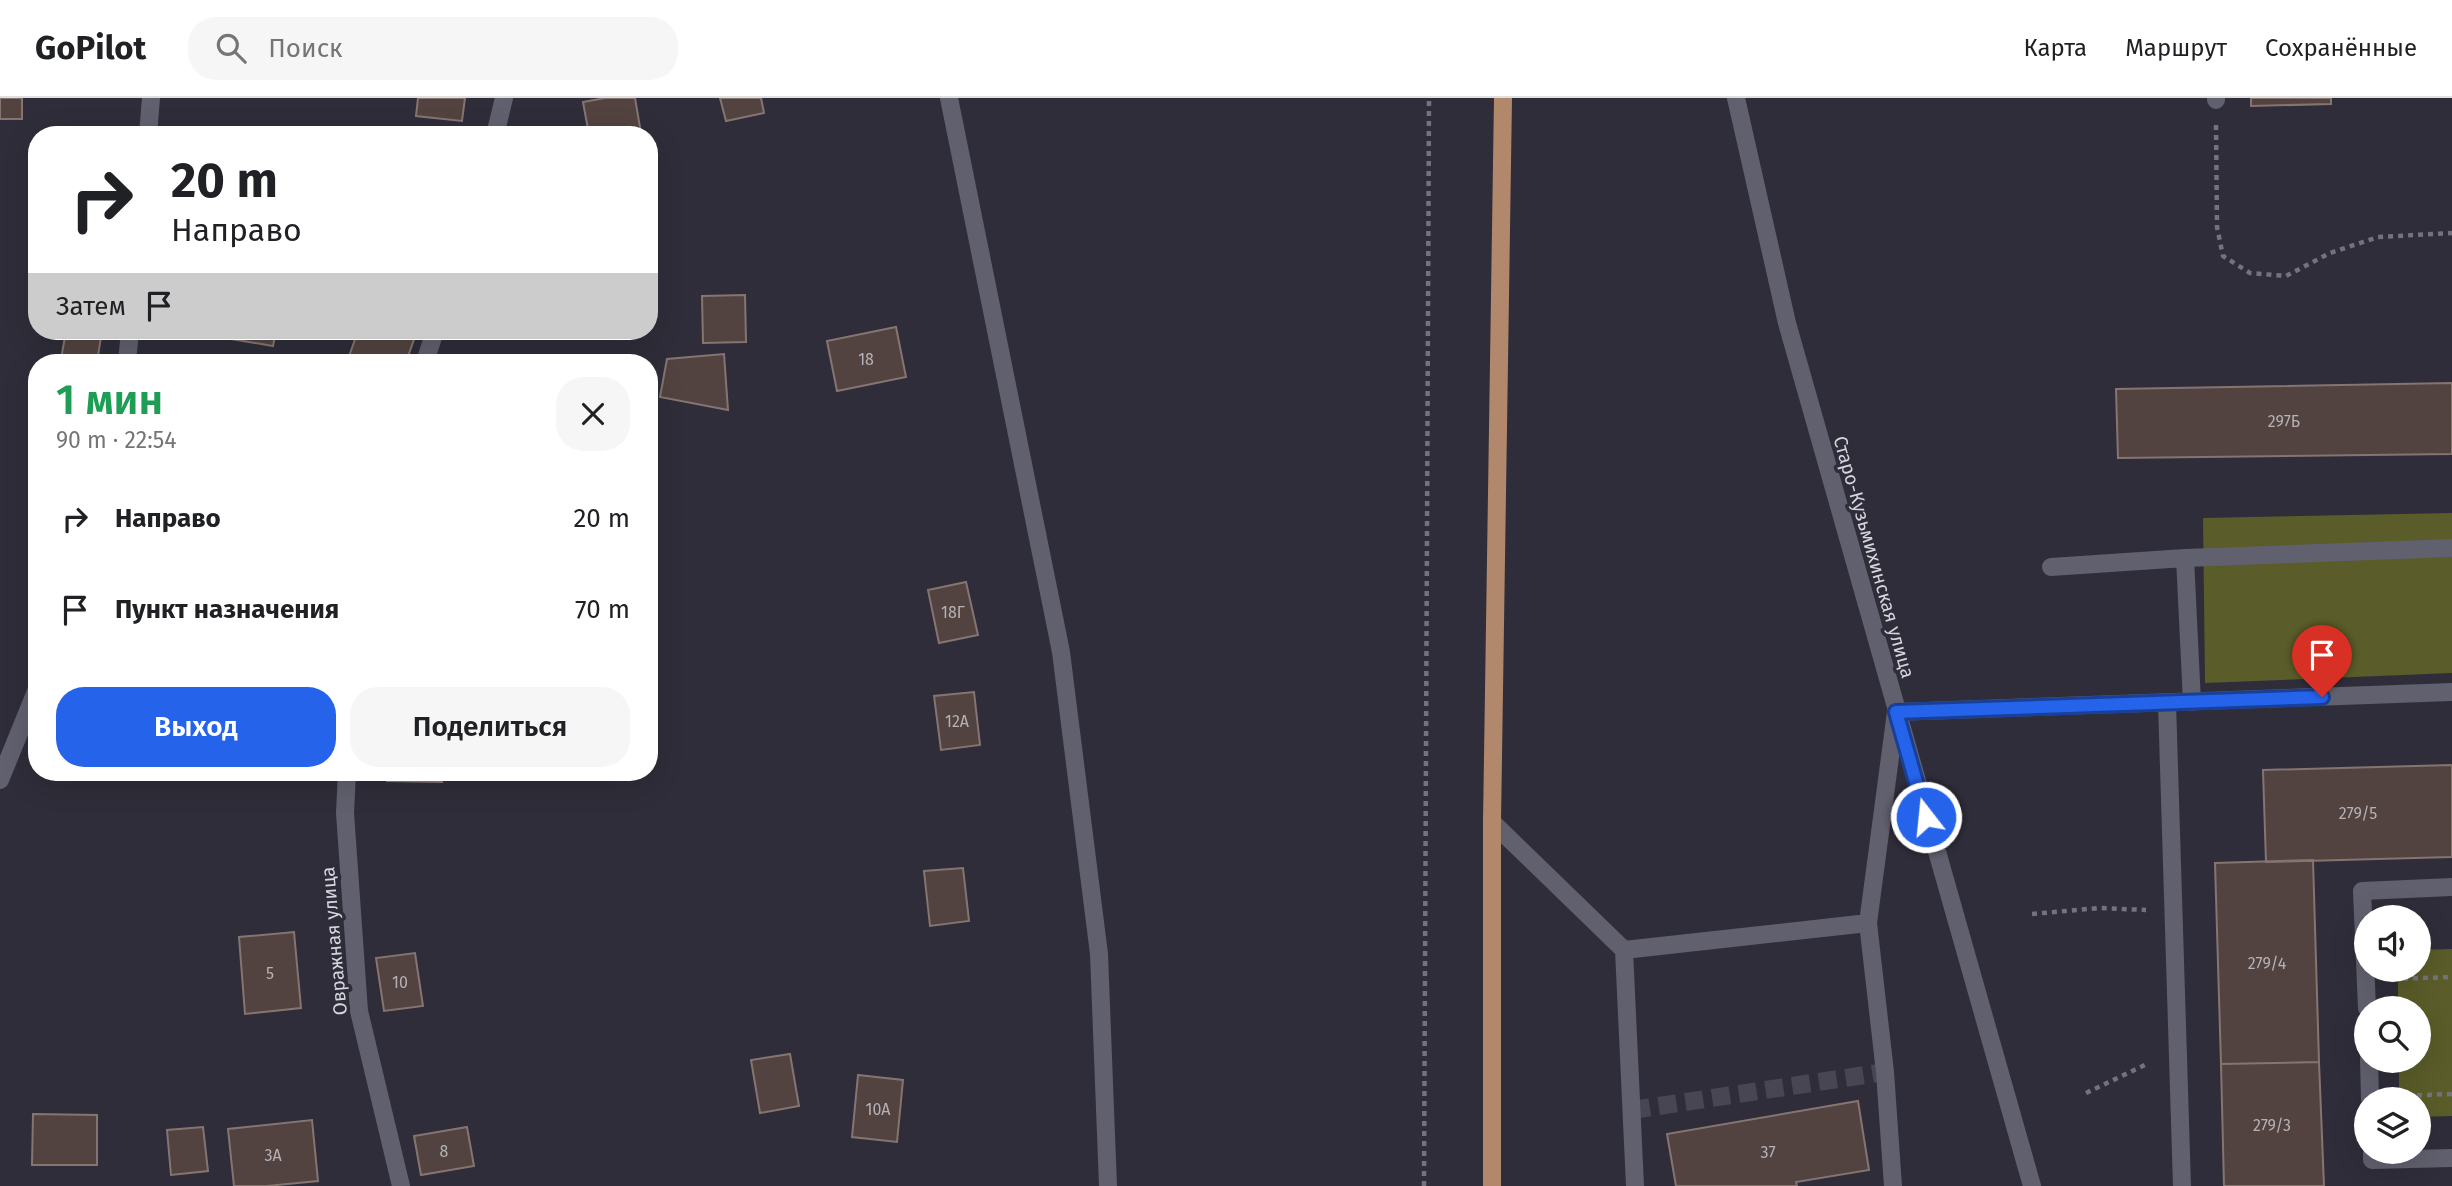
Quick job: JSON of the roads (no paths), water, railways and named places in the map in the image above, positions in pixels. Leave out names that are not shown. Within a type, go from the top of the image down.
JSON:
[{"type":"main road","points":[[1492,1186],[1492,822],[1503,98]]},
{"type":"street","points":[[149,126],[151,98]]},
{"type":"street","points":[[497,126],[505,98]]},
{"type":"street","points":[[949,98],[1061,652],[1099,954],[1108,1186]]},
{"type":"street","name":"Старо-Кузьмихинская улица","points":[[1737,98],[1787,323],[2032,1186]]},
{"type":"street","points":[[2052,567],[2185,558],[2452,548]]},
{"type":"street","points":[[2185,558],[2192,702]]},
{"type":"street","points":[[1893,1186],[1885,1072],[1868,923],[1896,712],[2452,692]]},
{"type":"street","points":[[2167,703],[2182,1186]]},
{"type":"street","points":[[0,780],[28,711]]},
{"type":"street","name":"Овражная улица","points":[[347,781],[345,813],[359,1011],[401,1186]]},
{"type":"street","points":[[1492,822],[1625,950],[1635,1186]]},
{"type":"street","points":[[2367,996],[2362,891],[2452,887]]},
{"type":"street","points":[[1625,950],[1868,923]]},
{"type":"street","points":[[2431,1159],[2452,1158]]},
{"type":"tunnel","points":[[1632,1110],[1885,1072]]}]
